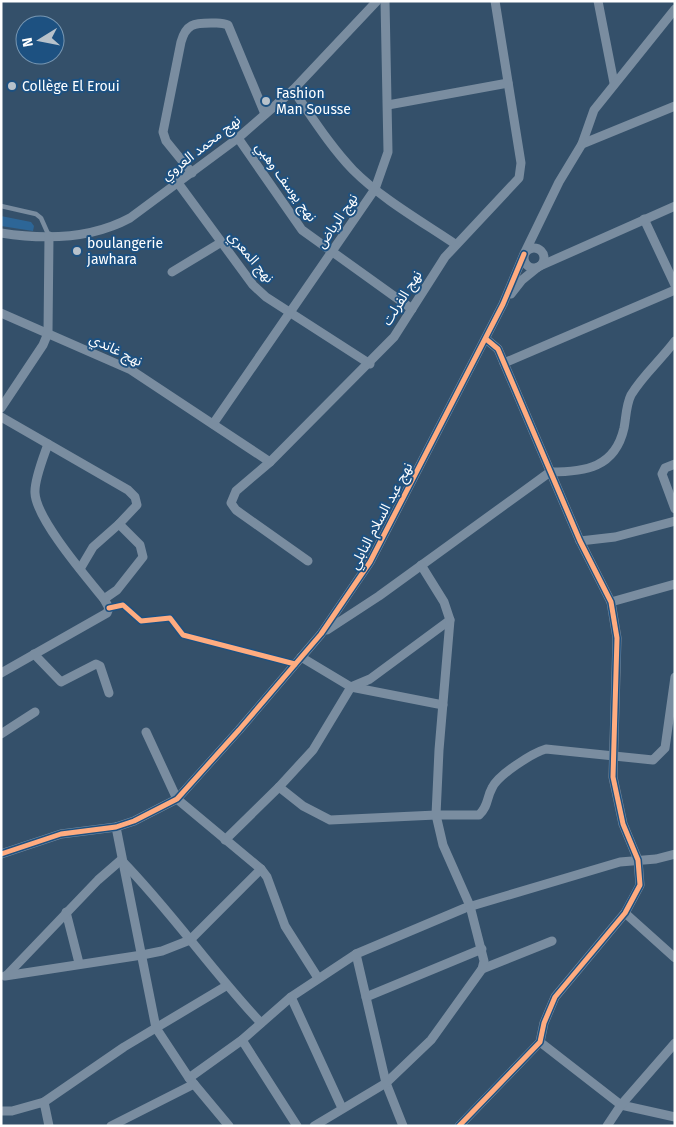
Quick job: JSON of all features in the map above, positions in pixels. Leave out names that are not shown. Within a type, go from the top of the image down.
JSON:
[{"type":"street","name":"نهج محمد العروي","points":[[1,233],[49,236],[89,234],[117,225],[178,184],[238,138],[293,90],[377,1]]},
{"type":"street","name":"نهج الرياض","points":[[213,424],[375,189],[387,159],[388,105],[385,1]]},
{"type":"street","points":[[388,105],[508,83],[495,1]]},
{"type":"street","points":[[598,1],[614,84]]},
{"type":"street","name":"نهج عبد السلام النابلي","points":[[1,854],[61,834],[116,827],[134,821],[177,799],[321,634],[345,602],[380,545],[503,304],[524,253],[559,182],[582,144],[594,110],[675,9]]},
{"type":"street","points":[[192,173],[166,141],[163,132],[183,34],[190,25],[196,23],[228,25],[265,114]]},
{"type":"street","name":"نهج الفرلت","points":[[308,561],[232,505],[231,498],[236,491],[270,462],[370,364],[394,337],[455,244],[519,178],[521,163],[508,83]]},
{"type":"street","points":[[293,90],[341,156],[375,189],[455,244]]},
{"type":"street","points":[[582,144],[675,106]]},
{"type":"street","name":"نهج يوسف وهبي","points":[[238,138],[297,224],[332,254],[412,309]]},
{"type":"street","name":"نهج المعري","points":[[178,184],[253,285],[370,364]]},
{"type":"street","name":"نهج عبد السلام النابلي","points":[[503,304],[522,280],[539,266],[675,206]]},
{"type":"street","points":[[644,220],[675,285]]},
{"type":"street","name":"نهج عبد السلام النابلي","points":[[539,222],[537,236],[542,251]]},
{"type":"street","points":[[1,408],[43,345],[48,334],[49,236]]},
{"type":"street","points":[[172,272],[220,243]]},
{"type":"street","points":[[542,251],[544,261],[539,266],[528,266],[524,261],[524,253],[534,247],[542,251],[575,250]]},
{"type":"street","points":[[504,364],[675,290]]},
{"type":"street","name":"نهج غاندي","points":[[1,313],[131,370],[270,462]]},
{"type":"street","points":[[459,1126],[540,1042],[544,1023],[556,997],[624,913],[640,885],[638,860],[622,824],[613,777],[617,638],[611,602],[580,541],[498,350],[486,338]]},
{"type":"street","points":[[321,634],[421,566],[550,472],[580,471],[598,465],[611,456],[620,443],[631,396],[642,379],[674,344]]},
{"type":"street","points":[[1,417],[128,490],[135,497],[137,505],[93,547],[80,569]]},
{"type":"street","points":[[1,672],[106,613],[109,608],[47,521],[35,492],[48,444]]},
{"type":"street","points":[[675,464],[665,468],[662,474],[675,509]]},
{"type":"street","points":[[580,541],[615,537],[675,521]]},
{"type":"street","points":[[104,599],[117,590],[143,557],[140,545],[119,524]]},
{"type":"street","points":[[314,1126],[386,1083],[431,1040],[482,969],[484,960],[470,906],[443,845],[436,815],[439,750],[450,620],[444,602],[421,566]]},
{"type":"street","points":[[611,602],[675,584]]},
{"type":"street","points":[[225,840],[279,787],[313,750],[351,687],[370,679],[450,620]]},
{"type":"street","points":[[34,654],[61,682],[96,664],[100,666],[110,693]]},
{"type":"street","points":[[301,657],[351,687],[443,705]]},
{"type":"street","points":[[279,787],[303,806],[330,820],[479,815],[486,808],[491,789],[496,780],[537,752],[546,749],[653,760],[670,748],[675,677]]},
{"type":"street","points":[[1,734],[35,712]]},
{"type":"street","points":[[146,732],[177,799],[261,869],[267,877],[285,926],[318,978]]},
{"type":"street","points":[[116,827],[121,860],[156,1028],[191,1081],[229,1126]]},
{"type":"street","points":[[111,1126],[191,1081],[291,997],[356,954],[470,906],[620,862],[675,854]]},
{"type":"street","points":[[4,976],[66,912],[121,860]]},
{"type":"street","points":[[121,860],[152,891],[226,986],[261,1023]]},
{"type":"street","points":[[4,976],[142,955],[162,951],[190,940],[261,869]]},
{"type":"street","points":[[66,912],[79,964]]},
{"type":"street","points":[[624,913],[675,958]]},
{"type":"street","points":[[482,969],[552,941]]},
{"type":"street","points":[[366,997],[482,949]]},
{"type":"street","points":[[356,954],[386,1083],[403,1126]]},
{"type":"street","points":[[1,1110],[12,1111],[44,1102],[156,1028],[226,986]]},
{"type":"street","points":[[291,997],[342,1108]]},
{"type":"street","points":[[242,1040],[297,1126]]},
{"type":"street","points":[[540,1042],[621,1105],[675,1117]]},
{"type":"street","points":[[607,1126],[621,1105],[675,1043]]},
{"type":"street","points":[[44,1102],[49,1126]]},
{"type":"lane","points":[[1,206],[36,214],[41,218],[49,236]]},
{"type":"shaded area","points":[[1,216],[31,222],[34,226],[33,231],[1,226]]},
{"type":"cycle path","points":[[1,854],[61,834],[116,827],[134,821],[177,799],[239,730],[321,634],[370,562],[503,304],[524,254]]},
{"type":"cycle path","points":[[459,1126],[540,1042],[544,1023],[555,997],[625,913],[640,885],[638,860],[623,824],[613,777],[617,638],[611,602],[580,541],[498,349],[486,339]]},
{"type":"cycle path","points":[[109,608],[123,605],[141,621],[170,618],[183,635],[295,664]]},
{"type":"place","name":"Collège El Eroui","points":[[12,86]]},
{"type":"place","name":"Fashion Man Sousse","points":[[266,101]]},
{"type":"place","name":"boulangerie jawhara","points":[[77,251]]}]
